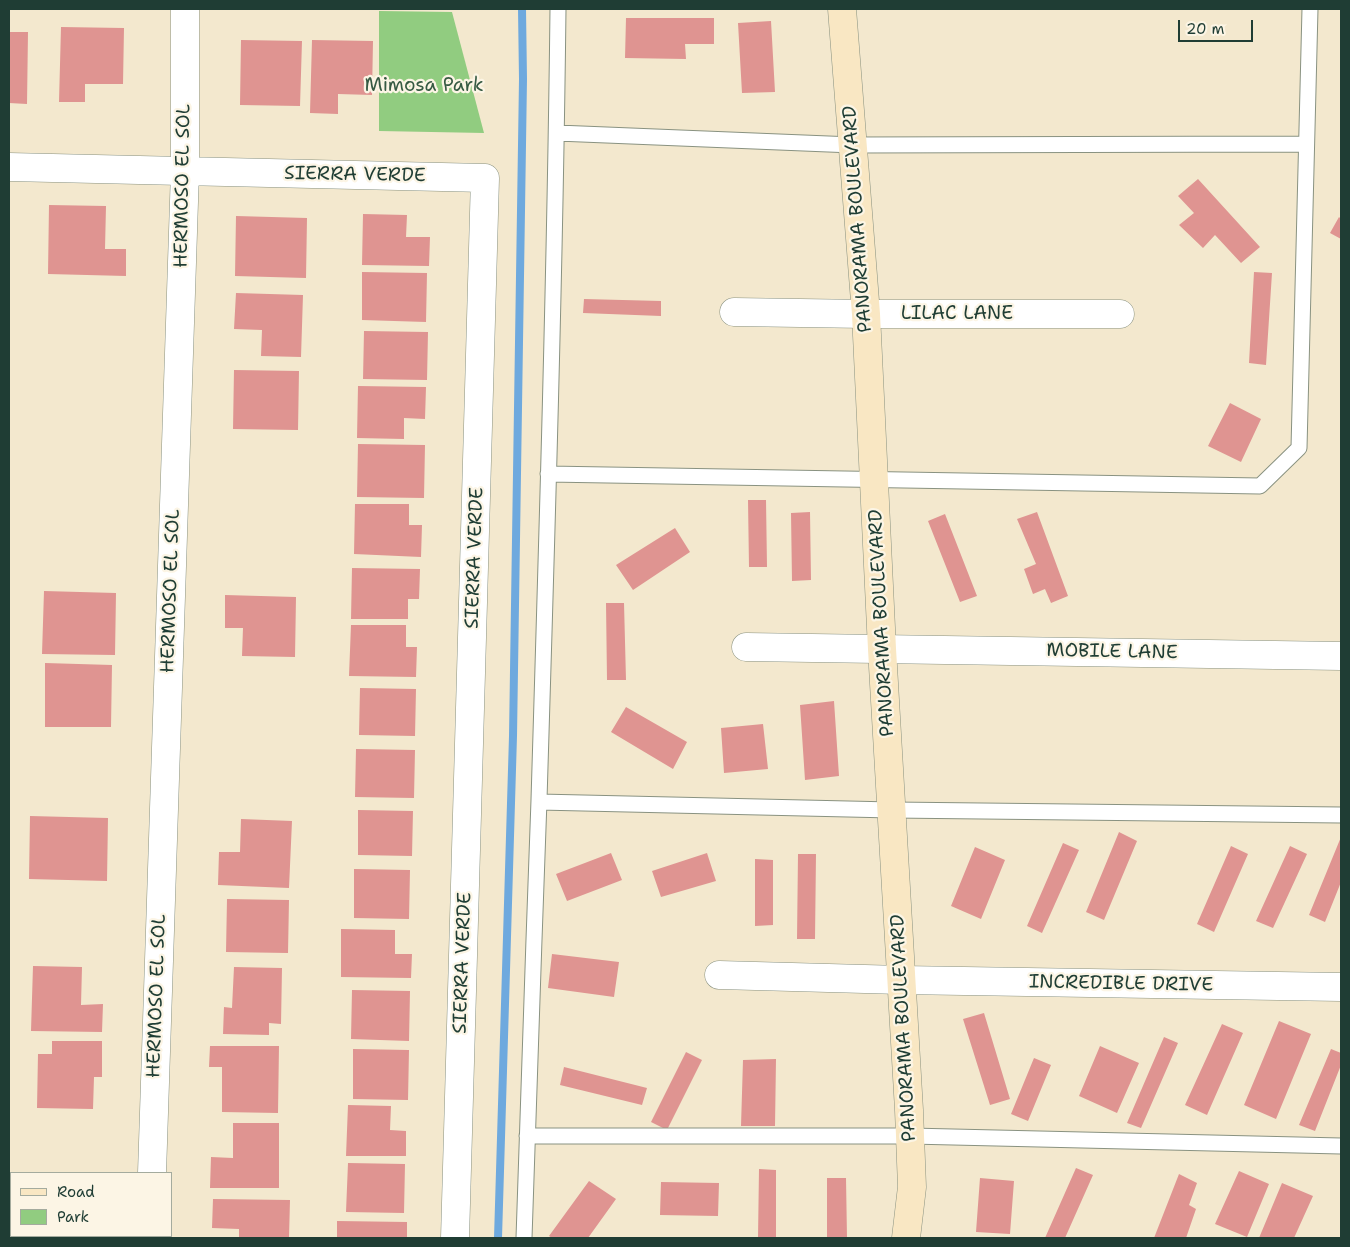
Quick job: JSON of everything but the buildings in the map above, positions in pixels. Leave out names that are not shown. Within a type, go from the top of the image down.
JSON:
[{"type":"street","name":"HERMOSO EL SOL","points":[[152,1172],[185,171],[184,9]]},
{"type":"street","name":"PANORAMA BOULEVARD","points":[[842,9],[866,314],[882,649],[910,1136],[912,1187],[906,1238]]},
{"type":"street","points":[[9,167],[185,171]]},
{"type":"street","name":"SIERRA VERDE","points":[[185,171],[486,178],[455,1238]]},
{"type":"street","name":"LILAC LANE","points":[[734,312],[1120,314]]},
{"type":"street","name":"MOBILE LANE","points":[[746,646],[1341,656]]},
{"type":"street","name":"INCREDIBLE DRIVE","points":[[719,975],[1341,987]]},
{"type":"lane","points":[[524,1238],[539,802],[557,133],[558,9]]},
{"type":"lane","points":[[548,474],[1260,486],[1299,448],[1310,9]]},
{"type":"lane","points":[[557,133],[853,145],[1306,144]]},
{"type":"lane","points":[[539,802],[892,810],[1341,815]]},
{"type":"lane","points":[[527,1136],[910,1136],[1341,1146]]},
{"type":"green space","name":"Mimosa Park","points":[[379,11],[452,12],[484,133],[379,131]]},
{"type":"waterway","points":[[498,1238],[513,736],[523,79],[522,9]]}]
